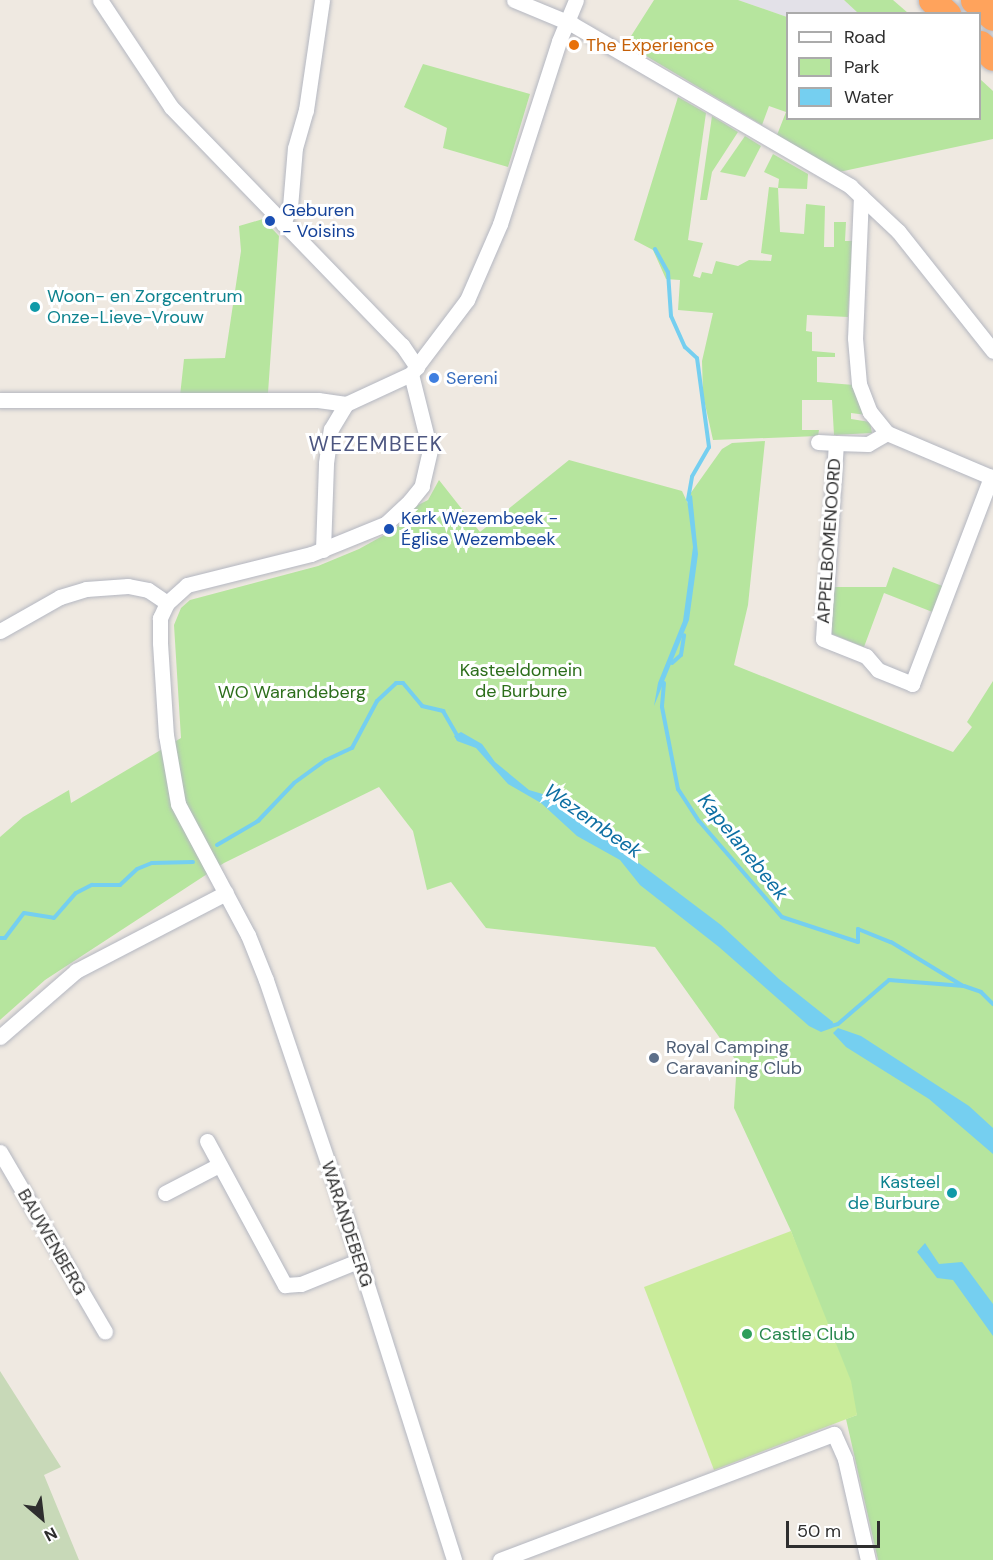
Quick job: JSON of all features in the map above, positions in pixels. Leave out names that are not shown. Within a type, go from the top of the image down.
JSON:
[{"type":"highway","points":[[932,0],[945,12]]},
{"type":"highway","points":[[974,0],[993,17]]},
{"type":"highway","points":[[981,45],[993,57]]},
{"type":"street","points":[[0,631],[60,597],[86,589],[128,586],[148,590],[167,603],[187,585],[323,550],[384,524],[422,486],[430,450],[414,370],[402,345],[171,107],[100,0]]},
{"type":"street","points":[[283,224],[290,207],[296,148],[306,110],[322,0]]},
{"type":"street","points":[[514,0],[567,21],[861,196],[898,231],[993,351]]},
{"type":"street","points":[[323,550],[326,463],[331,429],[346,404],[414,370],[467,300],[485,263],[576,0]]},
{"type":"street","points":[[861,196],[855,288],[858,375],[870,412],[887,433],[992,478]]},
{"type":"street","points":[[0,400],[318,400],[346,404]]},
{"type":"street","name":"APPELBOMENOORD","points":[[818,441],[868,444],[887,433]]},
{"type":"street","name":"APPELBOMENOORD","points":[[836,443],[823,639],[866,656],[879,670],[912,684],[992,478]]},
{"type":"street","name":"WARANDEBERG","points":[[167,603],[160,618],[160,643],[171,773],[182,813],[226,893],[266,980],[454,1560]]},
{"type":"street","points":[[0,1037],[76,971],[226,893]]},
{"type":"street","points":[[207,1141],[285,1285],[301,1284],[358,1261]]},
{"type":"street","name":"BAUWENBERG","points":[[0,1152],[105,1332]]},
{"type":"street","points":[[165,1192],[219,1165]]},
{"type":"street","points":[[500,1560],[834,1434],[844,1459],[868,1560]]},
{"type":"shaded area","points":[[738,0],[844,0],[857,12],[786,12],[786,17]]},
{"type":"green space","points":[[654,0],[738,0],[786,17],[786,112],[769,106],[762,125],[626,44]]},
{"type":"green space","points":[[844,0],[893,0],[907,12],[857,12]]},
{"type":"green space","points":[[423,64],[530,94],[508,167],[443,148],[447,128],[404,107]]},
{"type":"green space","points":[[981,80],[993,91],[993,139],[839,172],[777,135],[786,112],[786,120],[981,120]]},
{"type":"green space","points":[[678,97],[706,113],[688,240],[703,243],[693,276],[700,278],[702,272],[712,274],[716,261],[738,266],[749,260],[771,261],[772,255],[761,253],[769,187],[778,188],[780,232],[804,234],[806,204],[825,206],[824,247],[834,247],[834,222],[846,222],[845,241],[852,241],[848,317],[807,315],[806,331],[812,332],[812,351],[835,353],[835,357],[817,357],[817,382],[854,385],[867,415],[851,413],[851,419],[870,422],[872,433],[834,435],[832,400],[802,400],[802,430],[819,430],[818,436],[713,440],[703,395],[702,361],[713,313],[678,310],[680,280],[666,279],[653,250],[634,240]]},
{"type":"green space","points":[[712,116],[738,132],[712,172],[707,200],[700,200]]},
{"type":"green space","points":[[745,136],[761,146],[745,177],[720,172]]},
{"type":"green space","points":[[773,154],[808,174],[807,189],[778,188],[779,179],[764,172]]},
{"type":"green space","points":[[263,219],[279,236],[268,393],[180,396],[184,359],[225,358],[241,251],[239,226]]},
{"type":"green space","name":"Kasteeldomein de Burbure","points":[[765,441],[748,605],[734,665],[953,752],[972,727],[967,722],[993,681],[993,1560],[878,1560],[846,1419],[857,1415],[791,1231],[734,1108],[737,1062],[655,947],[486,928],[451,882],[427,890],[413,831],[379,787],[224,863],[45,980],[0,1020],[0,837],[23,817],[69,790],[71,803],[181,738],[174,625],[181,608],[190,600],[318,566],[359,549],[395,529],[418,505],[428,500],[439,480],[480,532],[569,460],[682,491],[690,508],[690,494],[722,449],[732,443]]},
{"type":"green space","points":[[893,567],[945,587],[935,613],[884,593],[864,647],[832,634],[832,587],[886,587]]},
{"type":"green space","name":"Castle Club","points":[[791,1231],[851,1381],[857,1415],[714,1470],[644,1287]]},
{"type":"green space","points":[[0,1371],[61,1467],[44,1475],[79,1560],[0,1560]]},
{"type":"water","points":[[692,495],[698,554],[689,620],[654,706],[658,683],[683,621],[693,547],[687,499]]},
{"type":"water","points":[[461,732],[482,744],[495,762],[529,790],[546,795],[590,830],[620,841],[631,857],[721,925],[779,979],[833,1022],[832,1028],[821,1032],[809,1026],[719,947],[640,885],[620,860],[577,836],[541,803],[508,784],[476,748],[457,741],[454,736]]},
{"type":"water","points":[[838,1028],[861,1036],[969,1106],[993,1128],[993,1154],[929,1099],[846,1047],[833,1033]]},
{"type":"water","points":[[925,1243],[939,1264],[962,1262],[993,1304],[993,1336],[953,1280],[937,1278],[917,1252]]},
{"type":"waterway","name":"Kapelanebeek","points":[[655,249],[668,272],[671,316],[685,347],[697,358],[709,447],[692,477],[688,500]]},
{"type":"waterway","name":"Kapelanebeek","points":[[672,663],[681,655],[684,635]]},
{"type":"waterway","name":"Wezembeek","points":[[217,845],[258,821],[294,783],[326,760],[352,748],[377,701],[396,683],[403,683],[422,706],[443,711],[458,737]]},
{"type":"waterway","name":"Kapelanebeek","points":[[664,683],[662,707],[678,789],[699,821],[782,917],[858,942],[858,929],[891,942],[963,986]]},
{"type":"waterway","name":"Wezembeek","points":[[0,938],[5,938],[24,913],[54,918],[76,893],[92,885],[120,885],[137,869],[152,863],[193,862]]},
{"type":"waterway","name":"Wezembeek","points":[[831,1026],[838,1024],[889,980],[964,986],[981,992],[993,1004]]},
{"type":"place","name":"The Experience","points":[[574,45]]},
{"type":"place","name":"Geburen - Voisins","points":[[270,221]]},
{"type":"place","name":"Woon- en Zorgcentrum Onze-Lieve-Vrouw","points":[[35,307]]},
{"type":"place","name":"Sereni","points":[[434,378]]},
{"type":"place","name":"Kerk Wezembeek - Église Wezembeek","points":[[389,529]]},
{"type":"place","name":"Royal Camping Caravaning Club","points":[[654,1058]]},
{"type":"place","name":"Kasteel de Burbure","points":[[952,1193]]},
{"type":"place","name":"Castle Club","points":[[747,1334]]},
{"type":"district","name":"WEZEMBEEK","points":[[376,444]]},
{"type":"park label","name":"WO Warandeberg","points":[[292,692]]}]
